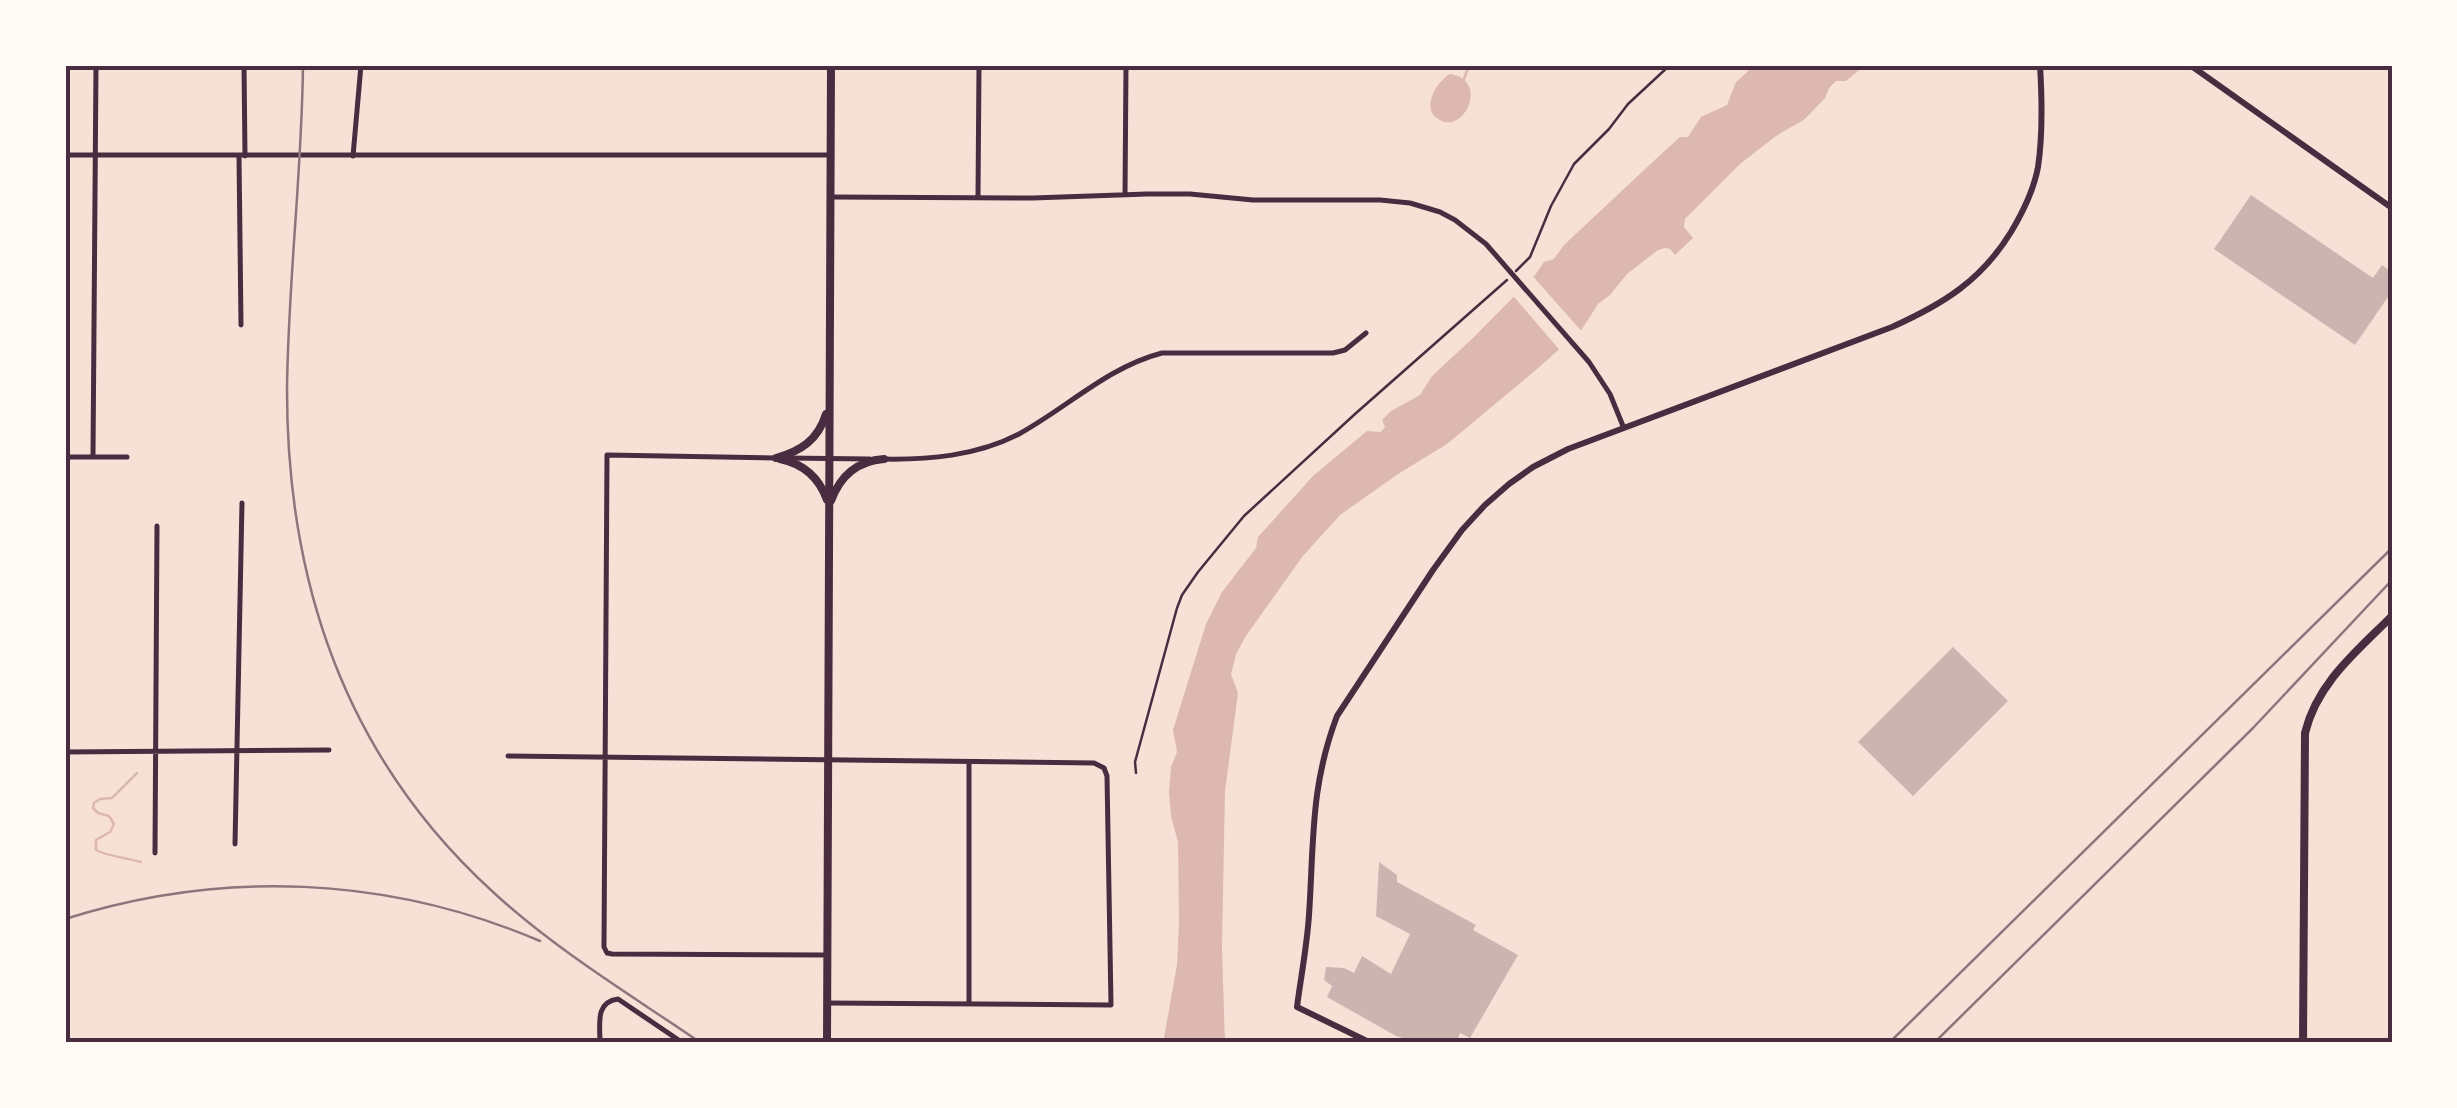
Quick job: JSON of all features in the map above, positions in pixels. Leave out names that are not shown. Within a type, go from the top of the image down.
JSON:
[{"type":"main road","points":[[827,1043],[831,65]]},
{"type":"main road","points":[[776,458],[811,441],[823,423],[830,398]]},
{"type":"main road","points":[[776,458],[796,463],[812,474],[824,490],[829,510]]},
{"type":"main road","points":[[829,510],[836,488],[846,475],[864,463],[884,459]]},
{"type":"main road","points":[[2304,1043],[2305,733],[2312,709],[2326,684],[2392,616]]},
{"type":"street","points":[[93,457],[96,65]]},
{"type":"street","points":[[241,325],[244,65]]},
{"type":"street","points":[[353,156],[361,65]]},
{"type":"street","points":[[978,198],[979,65]]},
{"type":"street","points":[[1125,195],[1126,65]]},
{"type":"street","points":[[1370,1043],[1297,1007],[1309,921],[1318,778],[1337,716],[1433,570],[1485,505],[1534,468],[1568,449],[1858,341],[1940,303],[1963,288],[1994,258],[2019,219],[2038,168],[2040,65]]},
{"type":"street","points":[[2190,65],[2392,208]]},
{"type":"street","points":[[65,156],[830,155]]},
{"type":"street","points":[[830,197],[1190,194],[1253,200],[1380,200],[1440,212],[1472,231],[1504,263],[1589,362],[1610,394],[1623,426]]},
{"type":"street","points":[[827,955],[606,951],[607,455],[923,460],[986,448],[1019,434],[1139,359],[1162,353],[1332,353],[1345,350],[1366,334]]},
{"type":"street","points":[[65,457],[127,457]]},
{"type":"street","points":[[235,844],[242,503]]},
{"type":"street","points":[[155,853],[158,526]]},
{"type":"street","points":[[65,752],[329,750]]},
{"type":"street","points":[[508,756],[1102,766],[1107,776],[1111,1004],[827,1003]]},
{"type":"street","points":[[968,1004],[969,762]]},
{"type":"street","points":[[600,1043],[601,1009],[608,1001],[618,999],[684,1043]]},
{"type":"path","points":[[1136,773],[1177,608],[1198,572],[1244,516],[1530,257],[1574,164],[1609,130],[1628,104],[1670,65]]},
{"type":"shaded area","points":[[1755,65],[1865,65],[1846,81],[1836,81],[1805,119],[1740,164],[1685,219],[1684,227],[1693,238],[1675,255],[1670,249],[1658,250],[1627,274],[1598,304],[1582,329],[1537,369],[1447,444],[1340,515],[1302,557],[1246,636],[1231,674],[1238,693],[1225,791],[1225,1043],[1163,1043],[1177,965],[1179,923],[1178,842],[1169,792],[1177,752],[1173,730],[1206,624],[1222,592],[1256,548],[1258,537],[1313,476],[1367,431],[1381,432],[1385,427],[1382,420],[1420,395],[1432,376],[1544,262],[1554,259],[1564,245],[1680,137],[1688,137],[1701,117],[1727,105],[1736,82]]},
{"type":"shaded area","points":[[1450,74],[1462,78],[1471,95],[1464,113],[1449,122],[1434,115],[1431,103],[1436,89]]},
{"type":"pier","points":[[1530,273],[1584,334],[1563,354],[1510,292]]},
{"type":"building","points":[[2251,195],[2373,278],[2382,265],[2392,272],[2392,291],[2355,345],[2214,249]]},
{"type":"building","points":[[1953,647],[2008,701],[1913,796],[1858,742]]},
{"type":"building","points":[[1379,862],[1397,875],[1397,882],[1476,925],[1473,930],[1518,955],[1470,1038],[1460,1033],[1456,1043],[1419,1043],[1396,1036],[1327,997],[1332,986],[1324,980],[1326,967],[1354,973],[1362,956],[1391,974],[1410,934],[1376,916]]},
{"type":"waterway","points":[[1464,79],[1469,65]]},
{"type":"waterway","points":[[137,773],[112,798],[100,799],[93,808],[109,816],[114,824],[110,832],[96,840],[96,850],[141,862]]},
{"type":"railway","points":[[303,65],[288,349],[290,462],[299,532],[314,599],[335,664],[364,726],[399,785],[442,840],[493,892],[542,933],[701,1043]]},
{"type":"railway","points":[[1889,1043],[2392,548]]},
{"type":"railway","points":[[1934,1043],[2253,728],[2392,580]]},
{"type":"railway","points":[[65,919],[184,892],[304,887],[424,903],[540,941]]}]
